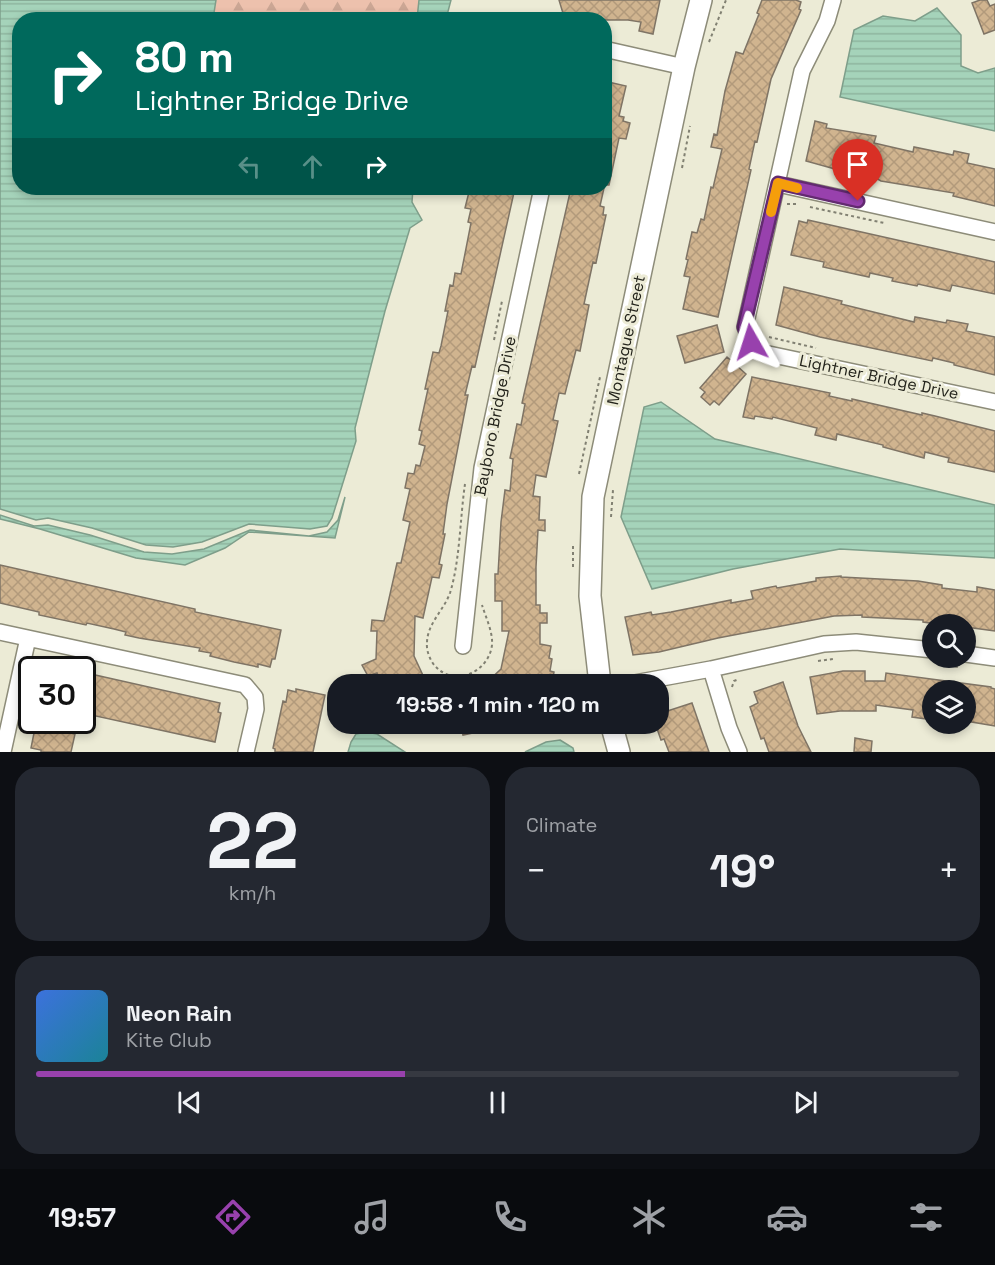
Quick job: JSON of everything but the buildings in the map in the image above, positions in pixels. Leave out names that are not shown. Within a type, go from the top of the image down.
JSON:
[{"type":"street","name":"Montague Street","points":[[599,674],[590,596],[593,497],[684,67],[701,0]]},
{"type":"street","name":"Lightner Bridge Drive","points":[[832,0],[827,21],[802,71],[744,327],[751,342],[764,353],[995,402]]},
{"type":"street","points":[[612,51],[684,67]]},
{"type":"street","points":[[778,183],[995,232]]},
{"type":"street","name":"Bayboro Bridge Drive","points":[[464,646],[482,468],[541,195]]},
{"type":"street","points":[[0,632],[245,685],[255,697],[256,709],[246,752]]},
{"type":"street","points":[[3,752],[28,638]]},
{"type":"street","points":[[669,677],[824,644],[856,642],[922,654]]},
{"type":"street","points":[[976,660],[995,658]]},
{"type":"street","points":[[711,669],[729,728],[739,752]]},
{"type":"street","points":[[614,734],[620,752]]},
{"type":"path","points":[[709,44],[726,0]]},
{"type":"path","points":[[681,171],[692,117]]},
{"type":"path","points":[[768,337],[820,349]]},
{"type":"path","points":[[611,517],[614,483]]},
{"type":"path","points":[[816,662],[834,659]]},
{"type":"path","points":[[732,690],[734,681],[745,677]]},
{"type":"green space","points":[[216,0],[419,0],[418,12],[214,12]]},
{"type":"shaded area","points":[[0,0],[216,0],[214,12],[12,12],[12,195],[412,195],[412,202],[422,220],[410,228],[385,311],[355,428],[356,441],[332,518],[327,526],[310,529],[249,524],[202,542],[173,547],[146,545],[92,528],[48,518],[36,520],[0,509]]},
{"type":"shaded area","points":[[419,0],[451,0],[448,12],[418,12]]},
{"type":"shaded area","points":[[937,8],[961,35],[961,66],[978,73],[995,68],[995,131],[840,97],[854,30],[883,16],[915,21]]},
{"type":"shaded area","points":[[661,402],[715,439],[995,505],[995,558],[840,549],[733,569],[652,589],[621,517],[644,407]]},
{"type":"shaded area","points":[[345,497],[335,538],[249,532],[225,548],[185,565],[136,558],[0,519],[0,515],[34,526],[48,525],[90,535],[144,552],[172,554],[204,549],[250,530],[309,536],[327,532],[338,520]]},
{"type":"shaded area","points":[[356,734],[377,734],[405,752],[348,752]]},
{"type":"shaded area","points":[[560,740],[573,748],[574,752],[525,752],[546,742]]},
{"type":"slow traffic","points":[[771,212],[778,183],[797,188]]},
{"type":"route","points":[[751,342],[744,327],[778,183],[858,201]]}]
